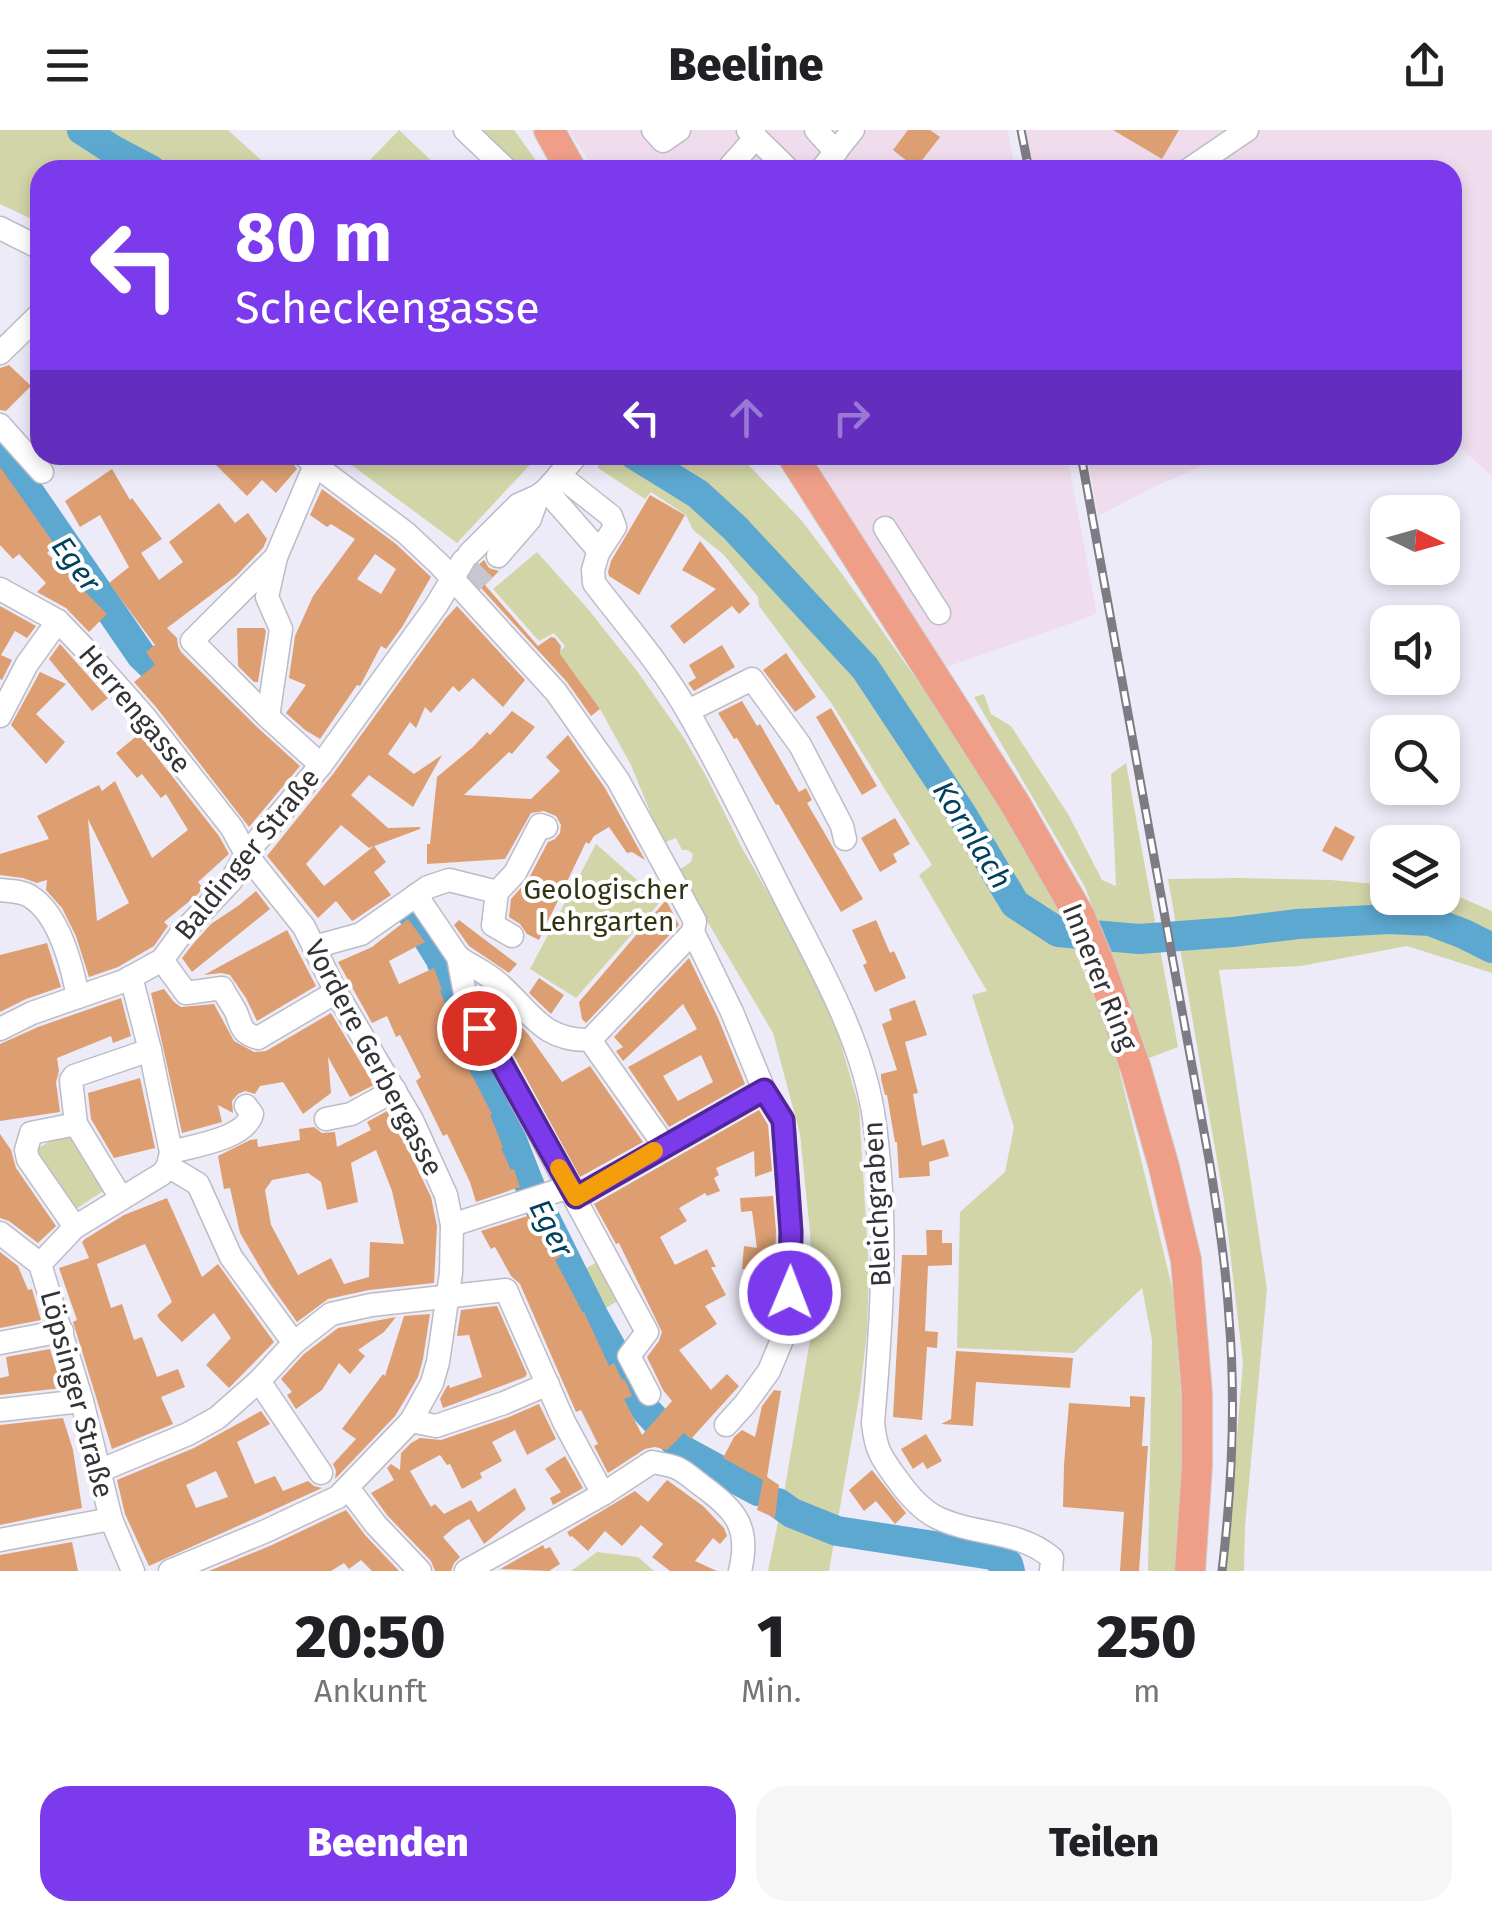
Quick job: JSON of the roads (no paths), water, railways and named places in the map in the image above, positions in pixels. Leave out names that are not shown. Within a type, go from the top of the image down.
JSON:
[{"type":"main road","points":[[549,130],[566,160]]},
{"type":"main road","name":"Innerer Ring","points":[[806,465],[905,632],[1014,802],[1080,917],[1136,1068],[1186,1260],[1197,1394],[1190,1571]]},
{"type":"street","points":[[465,130],[496,160]]},
{"type":"street","points":[[653,130],[663,141],[679,130]]},
{"type":"street","points":[[816,130],[828,160]]},
{"type":"street","points":[[829,160],[853,130]]},
{"type":"street","points":[[1203,160],[1247,130]]},
{"type":"street","points":[[734,160],[752,134],[779,160]]},
{"type":"street","points":[[0,228],[30,243]]},
{"type":"street","points":[[0,353],[30,324]]},
{"type":"street","points":[[0,425],[30,459]]},
{"type":"street","points":[[36,465],[42,472]]},
{"type":"street","points":[[268,717],[282,629],[267,598],[276,557],[307,465]]},
{"type":"street","points":[[316,465],[464,574],[556,692],[618,780],[695,921],[693,932],[590,1040],[558,1036],[540,1026],[497,982],[458,957]]},
{"type":"street","points":[[498,556],[530,520],[559,475]]},
{"type":"street","name":"Baldinger Straße","points":[[0,1029],[131,977],[162,960],[231,881],[246,854],[321,765],[436,606],[518,505],[559,475]]},
{"type":"street","name":"Bleichgraben","points":[[559,475],[611,516],[616,527],[598,553],[594,583],[661,669],[688,712],[842,1013],[859,1060],[872,1108],[884,1246],[873,1423],[876,1446],[921,1507],[936,1517],[1024,1539],[1052,1558],[1051,1571]]},
{"type":"street","points":[[885,528],[945,610],[905,632]]},
{"type":"street","points":[[276,557],[192,641],[321,765]]},
{"type":"street","name":"Herrengasse","points":[[0,589],[58,622],[144,716],[232,828],[246,854]]},
{"type":"street","points":[[0,716],[27,664],[58,622]]},
{"type":"street","points":[[688,712],[752,679],[800,745],[845,839]]},
{"type":"street","points":[[512,936],[493,925],[497,892],[515,873],[540,825],[546,827]]},
{"type":"street","name":"Vordere Gerbergasse","points":[[246,854],[304,928],[336,992],[412,1120],[446,1195],[452,1225],[450,1273],[432,1382],[411,1420],[335,1486]]},
{"type":"street","points":[[314,948],[361,934],[416,894],[450,880],[497,892]]},
{"type":"street","points":[[0,890],[30,896],[49,914],[61,939],[78,997]]},
{"type":"street","points":[[416,894],[458,957],[466,999],[482,1035],[553,1156],[646,1332],[629,1356],[649,1394]]},
{"type":"street","points":[[693,932],[764,1090],[783,1120],[791,1232],[789,1324],[769,1371],[726,1425]]},
{"type":"street","points":[[162,960],[186,993],[222,988],[241,1029],[258,1038],[336,992]]},
{"type":"street","points":[[131,977],[150,1050],[169,1159],[198,1184],[231,1257],[294,1342]]},
{"type":"street","points":[[590,1040],[664,1145]]},
{"type":"street","points":[[121,1198],[76,1124],[72,1080],[74,1076],[150,1050]]},
{"type":"street","points":[[326,1119],[351,1114],[395,1090]]},
{"type":"street","points":[[452,1225],[535,1199],[572,1192],[764,1090]]},
{"type":"street","name":"Löpsinger Straße","points":[[133,1571],[111,1519],[82,1401],[40,1264],[76,1227],[162,1174],[169,1159],[234,1122]]},
{"type":"street","points":[[76,1124],[31,1133],[26,1150],[28,1159],[76,1227]]},
{"type":"street","points":[[0,1233],[40,1264]]},
{"type":"street","points":[[99,1471],[218,1418],[294,1342],[331,1314],[371,1305],[506,1290],[564,1422],[603,1494]]},
{"type":"street","points":[[0,1343],[62,1331]]},
{"type":"street","points":[[259,1381],[335,1486],[420,1571]]},
{"type":"street","points":[[411,1420],[436,1426],[548,1384]]},
{"type":"street","points":[[0,1410],[82,1401]]},
{"type":"street","points":[[466,1571],[652,1462],[678,1466],[720,1497],[741,1525],[740,1571]]},
{"type":"street","points":[[170,1571],[266,1531],[335,1486]]},
{"type":"street","points":[[0,1540],[111,1519]]},
{"type":"waterway","name":"Kornlach","points":[[82,130],[132,160]]},
{"type":"waterway","name":"Eger","points":[[0,457],[27,489],[141,655],[181,694]]},
{"type":"waterway","name":"Kornlach","points":[[651,465],[698,494],[735,528],[865,668],[961,813],[1015,904],[1058,932],[1139,939],[1389,919],[1430,921],[1492,948]]},
{"type":"waterway","name":"Eger","points":[[412,913],[440,958],[533,1194],[646,1410],[684,1451],[758,1491]]},
{"type":"waterway","points":[[572,1275],[584,1279],[597,1304],[593,1315]]},
{"type":"waterway","name":"Eger","points":[[778,1503],[792,1513],[837,1531],[992,1555],[1008,1564],[1010,1571]]},
{"type":"tunnel","points":[[469,585],[498,556]]},
{"type":"railway","points":[[1021,130],[1027,160]]},
{"type":"railway","points":[[1083,465],[1221,1242],[1228,1299],[1232,1413],[1222,1571]]},
{"type":"park label","name":"Geologischer Lehrgarten","points":[[606,905]]}]
